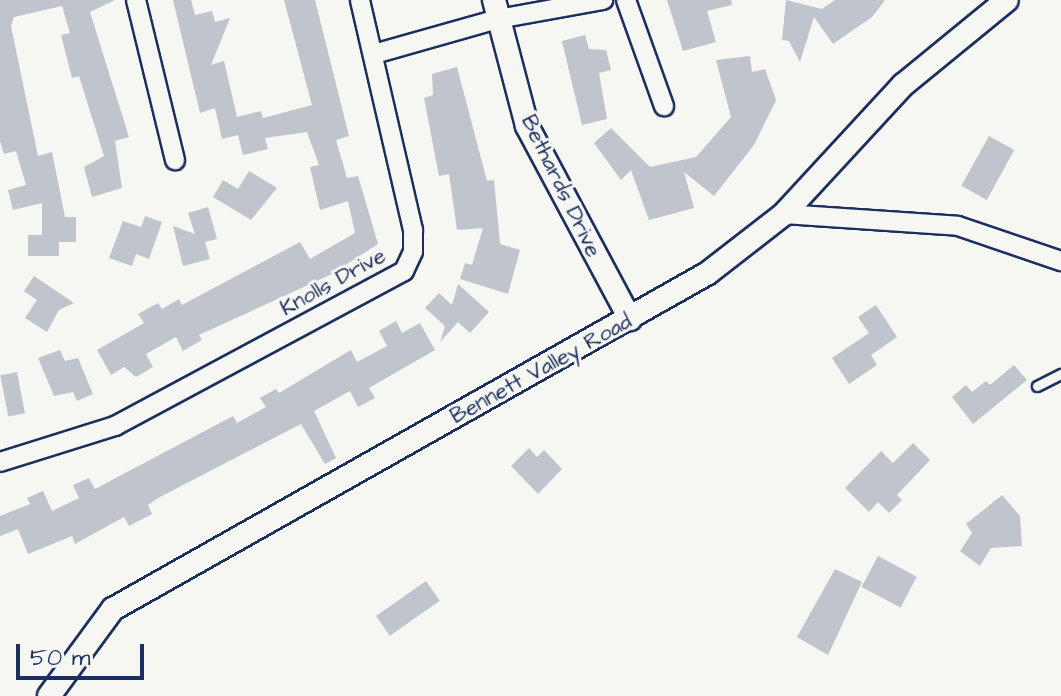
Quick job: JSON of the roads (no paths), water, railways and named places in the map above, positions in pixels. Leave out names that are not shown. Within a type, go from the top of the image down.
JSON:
[{"type":"street","points":[[136,0],[175,160]]},
{"type":"street","name":"Knolls Drive","points":[[0,462],[115,426],[404,271],[413,252],[413,230],[360,0]]},
{"type":"street","points":[[374,54],[496,10],[603,0]]},
{"type":"street","points":[[626,0],[664,106]]},
{"type":"street","name":"Bennett Valley Road","points":[[49,696],[113,609],[708,273],[784,214],[892,95],[1007,0]]},
{"type":"street","name":"Bethards Drive","points":[[496,10],[527,126],[630,319]]},
{"type":"street","points":[[784,214],[958,226],[1061,261]]},
{"type":"lane","points":[[1037,386],[1061,374]]}]
